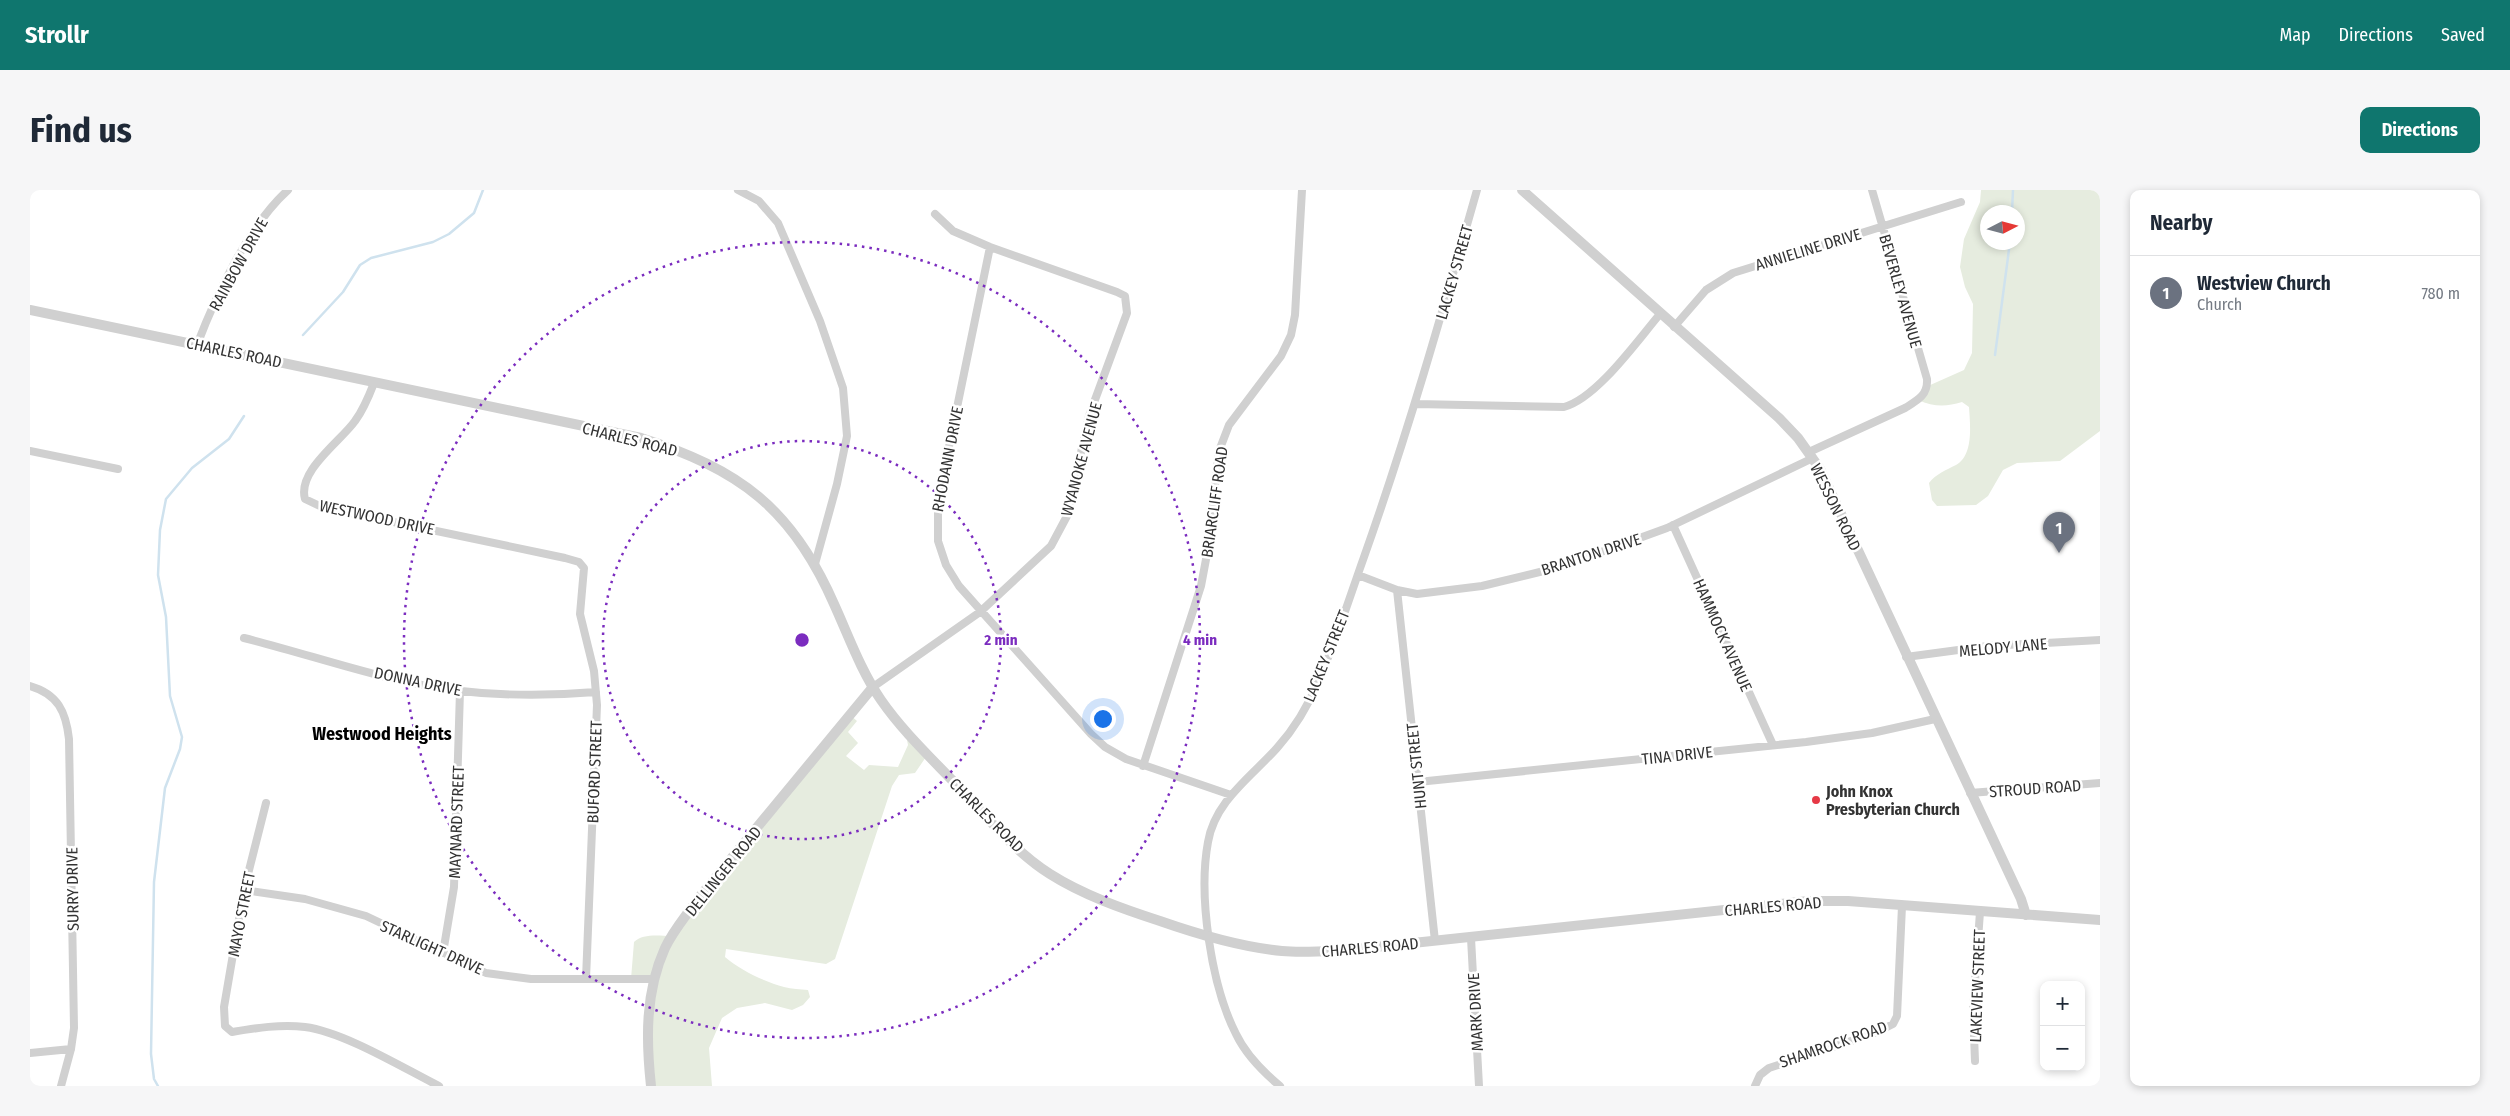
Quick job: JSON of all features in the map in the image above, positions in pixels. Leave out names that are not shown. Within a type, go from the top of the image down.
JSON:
[{"type":"street","points":[[738,190],[759,201],[778,223],[838,368],[847,421],[843,459],[815,564]]},
{"type":"street","name":"BRIARCLIFF ROAD","points":[[1143,766],[1201,586],[1208,554],[1219,450],[1229,425],[1281,356],[1291,335],[1296,315],[1302,190]]},
{"type":"street","name":"LACKEY STREET","points":[[1280,1086],[1249,1056],[1236,1036],[1219,991],[1206,919],[1205,888],[1208,839],[1215,820],[1231,795],[1276,749],[1300,717],[1322,674],[1416,404],[1477,190]]},
{"type":"street","name":"WESSON ROAD","points":[[1522,190],[1779,418],[1811,455],[1832,494],[1906,657],[2021,899],[2026,915]]},
{"type":"street","name":"BEVERLEY AVENUE","points":[[1872,190],[1927,379],[1926,392]]},
{"type":"street","name":"RAINBOW DRIVE","points":[[197,345],[246,242],[268,210],[286,191]]},
{"type":"street","name":"ANNIELINE DRIVE","points":[[1674,326],[1706,290],[1729,275],[1961,202]]},
{"type":"street","name":"WYANOKE AVENUE","points":[[873,687],[980,612],[1051,546],[1063,526],[1070,505],[1087,423],[1124,325],[1128,304],[1125,296],[1117,292],[990,247],[953,231],[935,214]]},
{"type":"street","name":"RHODANN DRIVE","points":[[990,247],[936,516],[938,541],[946,565],[959,586],[980,612],[1105,747],[1143,766],[1231,795]]},
{"type":"street","name":"CHARLES ROAD","points":[[30,310],[641,438],[689,454],[722,470],[758,496],[794,533],[815,564],[873,687],[906,730],[1004,835],[1048,873],[1102,900],[1210,938],[1284,952],[1347,950],[1808,902],[1848,901],[2100,920]]},
{"type":"street","points":[[1416,404],[1554,407],[1574,404],[1591,392],[1660,314]]},
{"type":"street","name":"WESTWOOD DRIVE","points":[[374,382],[362,412],[330,448],[308,478],[303,493],[305,500],[322,507],[566,558],[579,562],[584,568]]},
{"type":"street","name":"BRANTON DRIVE","points":[[1358,575],[1397,590],[1417,594],[1436,593],[1503,581],[1588,558],[1673,525],[1905,408],[1918,400],[1926,392]]},
{"type":"street","points":[[30,451],[118,469]]},
{"type":"street","name":"HAMMOCK AVENUE","points":[[1673,525],[1773,745]]},
{"type":"street","name":"BUFORD STREET","points":[[584,568],[580,603],[581,623],[592,658],[596,692],[586,979]]},
{"type":"street","name":"HUNT STREET","points":[[1397,590],[1435,941]]},
{"type":"street","name":"DONNA DRIVE","points":[[244,638],[413,682],[460,690],[552,696],[596,692]]},
{"type":"street","name":"MELODY LANE","points":[[1906,657],[1988,646],[2100,640]]},
{"type":"street","name":"SURRY DRIVE","points":[[30,686],[51,694],[64,716],[69,739],[74,994],[71,1049],[61,1086]]},
{"type":"street","name":"DELLINGER ROAD","points":[[651,1086],[648,1023],[654,979],[671,936],[697,900],[873,687]]},
{"type":"street","name":"MAYNARD STREET","points":[[443,953],[454,887],[460,690]]},
{"type":"street","name":"TINA DRIVE","points":[[1418,782],[1872,733],[1935,719]]},
{"type":"street","name":"STROUD ROAD","points":[[1970,793],[2100,783]]},
{"type":"street","name":"MAYO STREET","points":[[266,802],[244,890],[224,1007],[225,1026],[232,1032],[287,1026],[308,1027],[349,1042],[439,1086]]},
{"type":"street","name":"STARLIGHT DRIVE","points":[[244,890],[305,899],[366,916],[486,973],[531,978],[654,979]]},
{"type":"street","name":"SHAMROCK ROAD","points":[[1755,1086],[1760,1075],[1768,1068],[1875,1033],[1893,1024],[1897,1016],[1902,906]]},
{"type":"street","name":"LAKEVIEW STREET","points":[[1975,1061],[1973,1009],[1980,912]]},
{"type":"street","name":"MARK DRIVE","points":[[1470,938],[1479,1086]]},
{"type":"street","points":[[30,1053],[71,1049]]},
{"type":"shaded area","points":[[1981,190],[2100,190],[2100,431],[2060,461],[2017,463],[2003,470],[1988,496],[1976,505],[1937,506],[1932,500],[1929,483],[1938,475],[1956,465],[1966,454],[1970,439],[1969,407],[1962,402],[1940,405],[1918,400],[1928,386],[1964,370],[1972,353],[1973,304],[1965,287],[1960,267],[1964,239],[1980,202]]},
{"type":"shaded area","points":[[849,714],[857,721],[848,732],[858,743],[846,756],[864,770],[869,765],[898,767],[908,745],[907,740],[928,754],[915,773],[899,775],[892,786],[835,959],[826,964],[726,949],[725,957],[745,971],[777,985],[808,990],[810,997],[803,1005],[792,1010],[765,1003],[737,1008],[722,1018],[709,1048],[712,1086],[651,1086],[654,979],[631,979],[634,942],[647,936],[671,936]]},
{"type":"waterway","points":[[303,335],[343,292],[360,265],[371,258],[433,242],[449,234],[474,213],[483,190]]},
{"type":"waterway","points":[[2012,205],[2013,190]]},
{"type":"waterway","points":[[1995,355],[2009,250]]},
{"type":"waterway","points":[[158,1086],[154,1079],[151,1054],[154,882],[165,788],[180,749],[182,737],[170,696],[166,617],[158,575],[160,530],[166,499],[192,468],[229,439],[244,416]]},
{"type":"place","name":"Westview Church","points":[[2059,553]]},
{"type":"place","name":"John Knox Presbyterian Church","points":[[1816,800]]},
{"type":"district","name":"Westwood Heights","points":[[382,734]]}]
